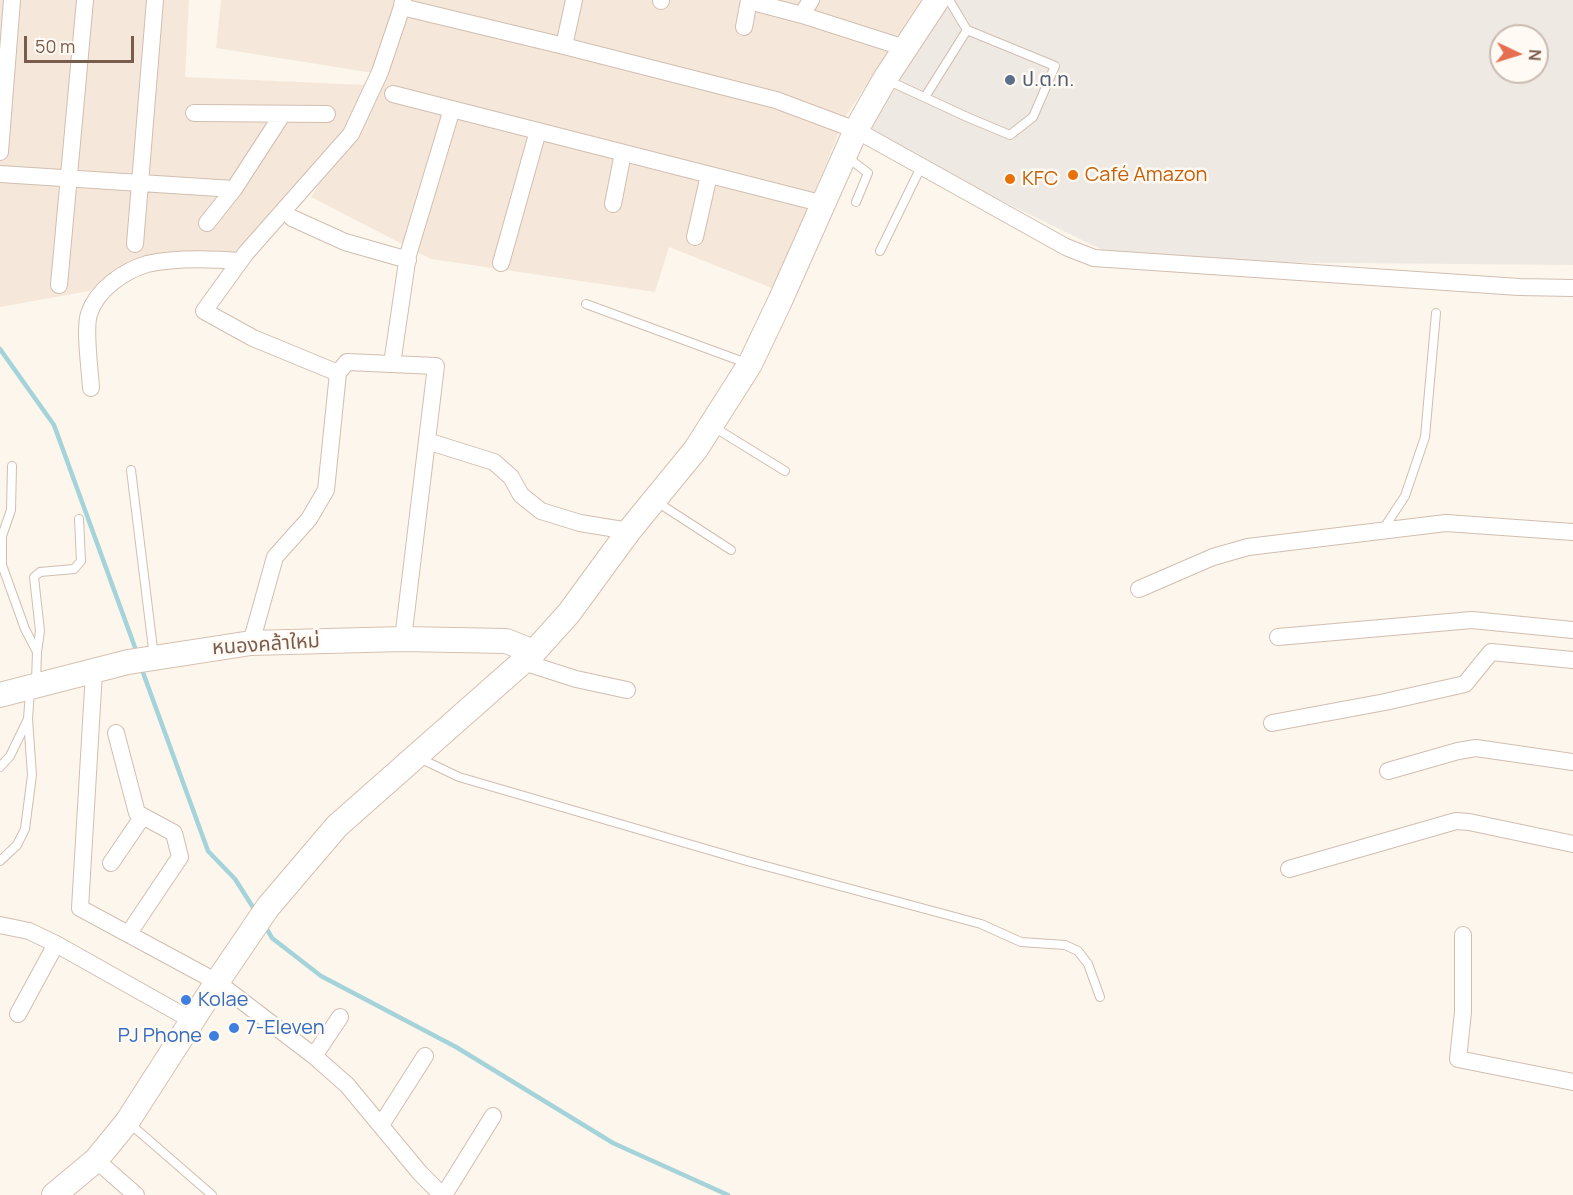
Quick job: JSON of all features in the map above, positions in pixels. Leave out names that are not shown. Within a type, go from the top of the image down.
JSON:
[{"type":"main road","points":[[54,1195],[96,1160],[127,1122],[261,917],[337,826],[528,657],[569,613],[629,531],[696,449],[750,364],[856,130],[885,79],[937,0]]},
{"type":"main road","name":"หนองคล้าใหม่","points":[[0,695],[144,659],[251,643],[403,639],[506,641],[528,657]]},
{"type":"street","points":[[0,152],[5,23],[12,0]]},
{"type":"street","points":[[59,285],[85,0]]},
{"type":"street","points":[[135,244],[156,0]]},
{"type":"street","points":[[564,46],[574,0]]},
{"type":"street","points":[[744,27],[749,0],[905,48]]},
{"type":"street","points":[[802,15],[811,0]]},
{"type":"street","points":[[339,373],[253,338],[204,311],[240,261],[351,134],[380,72],[402,4],[776,100],[856,130],[1066,247],[1094,258],[1519,288],[1573,288]]},
{"type":"street","points":[[393,94],[824,204]]},
{"type":"street","points":[[392,364],[408,260],[452,109]]},
{"type":"street","points":[[194,113],[327,114]]},
{"type":"street","points":[[207,223],[234,189],[282,115]]},
{"type":"street","points":[[501,263],[537,131]]},
{"type":"street","points":[[612,204],[623,153]]},
{"type":"street","points":[[0,174],[234,189]]},
{"type":"street","points":[[695,237],[709,175]]},
{"type":"street","points":[[292,218],[345,242],[408,260]]},
{"type":"street","points":[[91,388],[88,316],[94,302],[106,288],[123,274],[147,264],[170,261],[240,261]]},
{"type":"street","points":[[251,643],[274,556],[309,519],[326,490],[339,373],[347,362],[436,366],[403,639]]},
{"type":"street","points":[[427,441],[494,462],[511,477],[521,495],[541,511],[580,523],[629,531]]},
{"type":"street","points":[[1139,589],[1212,557],[1248,547],[1446,523],[1573,532]]},
{"type":"street","points":[[1278,637],[1472,620],[1573,630]]},
{"type":"street","points":[[1272,723],[1465,684],[1491,652],[1573,660]]},
{"type":"street","points":[[528,657],[576,680],[627,690]]},
{"type":"street","points":[[94,672],[80,908],[217,982],[314,1056],[347,1085],[420,1173],[443,1195],[493,1116]]},
{"type":"street","points":[[116,734],[137,813],[174,833],[180,857],[129,933]]},
{"type":"street","points":[[1388,771],[1476,748],[1573,762]]},
{"type":"street","points":[[111,863],[143,816]]},
{"type":"street","points":[[1288,869],[1456,821],[1573,844]]},
{"type":"street","points":[[0,925],[29,932],[56,944],[193,1021]]},
{"type":"street","points":[[1463,936],[1463,1012],[1458,1059],[1573,1082]]},
{"type":"street","points":[[18,1014],[56,944]]},
{"type":"street","points":[[314,1056],[340,1017]]},
{"type":"street","points":[[381,1125],[425,1056]]},
{"type":"street","points":[[96,1160],[136,1195]]},
{"type":"lane","points":[[885,79],[1010,135],[1033,117],[1055,66],[967,30],[949,0]]},
{"type":"lane","points":[[924,98],[967,30]]},
{"type":"lane","points":[[844,155],[868,173],[856,202]]},
{"type":"lane","points":[[880,251],[921,167]]},
{"type":"lane","points":[[586,304],[750,364]]},
{"type":"lane","points":[[1382,531],[1406,495],[1425,437],[1436,313]]},
{"type":"lane","points":[[711,426],[785,471]]},
{"type":"lane","points":[[12,466],[11,510],[2,536],[2,565],[25,629],[37,652]]},
{"type":"lane","points":[[131,470],[144,659]]},
{"type":"lane","points":[[654,500],[731,550]]},
{"type":"lane","points":[[0,861],[17,845],[25,829],[32,775],[28,719],[39,631],[34,577],[40,572],[74,569],[81,561],[79,519]]},
{"type":"lane","points":[[0,767],[10,756],[28,719]]},
{"type":"lane","points":[[417,757],[459,777],[747,861],[981,924],[1021,942],[1065,945],[1078,951],[1088,964],[1100,997]]},
{"type":"lane","points":[[127,1122],[212,1195]]},
{"type":"shaded area","points":[[0,0],[189,0],[185,77],[366,85],[344,134],[239,253],[133,261],[89,291],[0,307]]},
{"type":"shaded area","points":[[221,0],[922,0],[846,116],[772,288],[669,247],[655,292],[431,259],[311,197],[386,75],[216,48]]},
{"type":"shaded area","points":[[942,0],[1573,0],[1573,265],[1125,261],[856,130]]},
{"type":"waterway","points":[[0,349],[54,425],[137,653]]},
{"type":"waterway","points":[[141,667],[208,851],[235,879],[256,912]]},
{"type":"waterway","points":[[265,926],[272,938],[321,976],[456,1047],[613,1143],[728,1195]]},
{"type":"place","name":"ป.ต.ท.","points":[[1010,80]]},
{"type":"place","name":"Café Amazon","points":[[1073,175]]},
{"type":"place","name":"KFC","points":[[1010,179]]},
{"type":"place","name":"Kolae","points":[[186,1000]]},
{"type":"place","name":"7-Eleven","points":[[234,1028]]},
{"type":"place","name":"PJ Phone","points":[[214,1036]]}]
